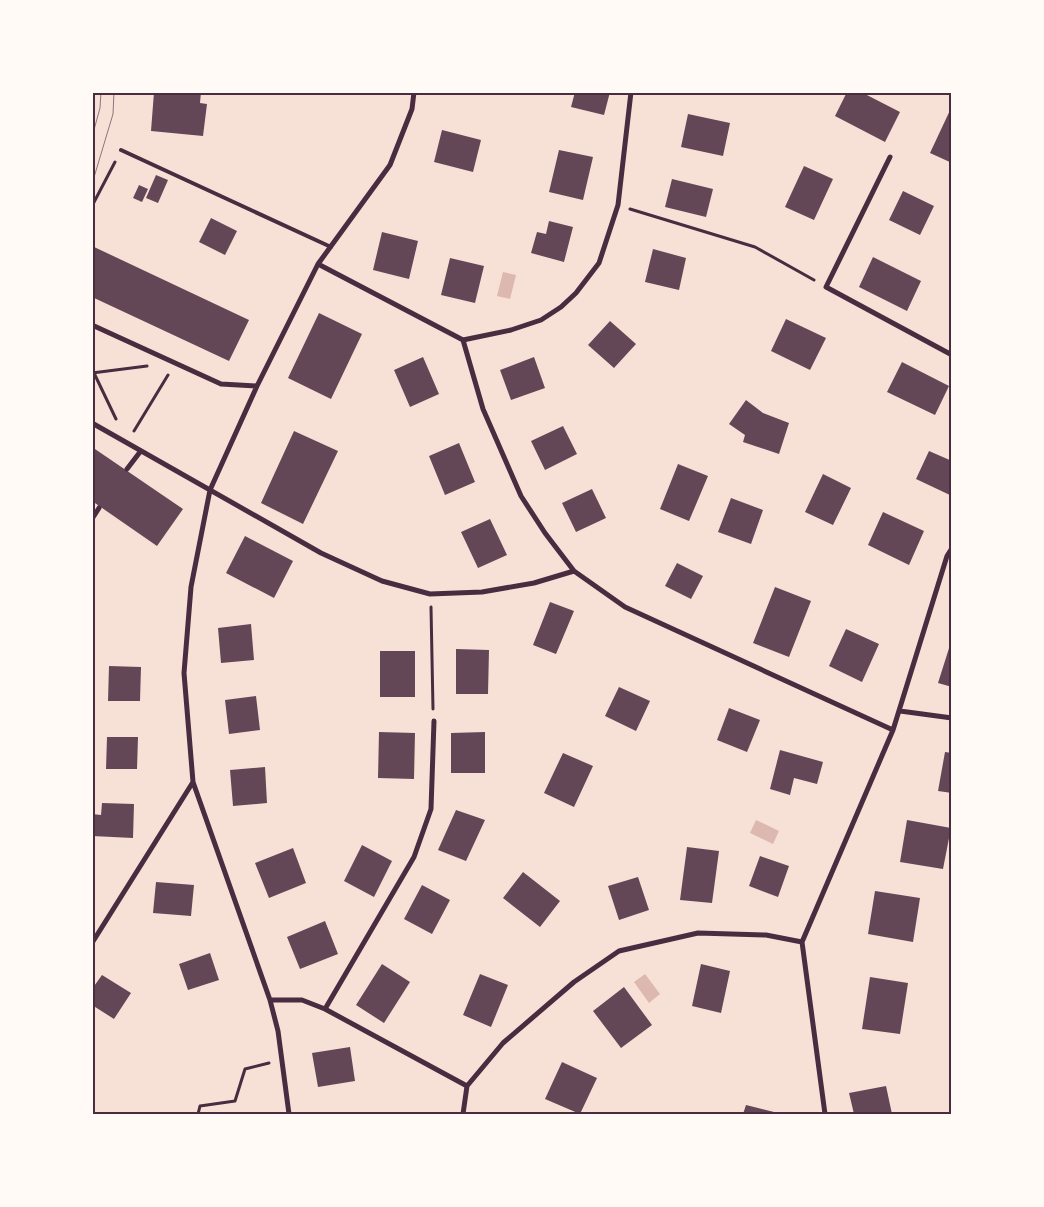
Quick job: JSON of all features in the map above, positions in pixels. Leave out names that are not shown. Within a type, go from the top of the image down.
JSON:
[{"type":"street","points":[[288,1114],[282,1061],[270,1000],[193,782],[184,673],[191,587],[210,490],[257,386],[318,264],[390,166],[412,109],[414,92]]},
{"type":"street","points":[[318,264],[463,340],[541,320],[561,307],[576,293],[599,263],[618,205],[631,92]]},
{"type":"street","points":[[890,157],[826,287],[952,355]]},
{"type":"street","points":[[92,325],[221,384],[257,386]]},
{"type":"street","points":[[463,340],[483,409],[521,496],[545,533],[574,571],[625,608],[893,730]]},
{"type":"street","points":[[92,423],[127,442],[140,452],[321,553],[382,581],[430,594],[482,592],[534,583],[574,571]]},
{"type":"street","points":[[127,469],[140,452]]},
{"type":"street","points":[[92,519],[99,508]]},
{"type":"street","points":[[825,1114],[802,942],[893,730],[947,556],[952,548]]},
{"type":"street","points":[[900,711],[952,718]]},
{"type":"street","points":[[325,1009],[414,857],[431,809],[434,721]]},
{"type":"street","points":[[92,943],[193,782]]},
{"type":"street","points":[[463,1114],[467,1086],[504,1043],[574,982],[619,951],[698,932],[766,935],[802,942]]},
{"type":"street","points":[[270,1000],[302,1000],[325,1009],[467,1086]]},
{"type":"lane","points":[[121,150],[331,247]]},
{"type":"path","points":[[92,206],[121,150]]},
{"type":"path","points":[[618,205],[755,247],[826,287]]},
{"type":"path","points":[[127,442],[93,372],[175,363]]},
{"type":"path","points":[[127,442],[175,363]]},
{"type":"path","points":[[430,594],[434,721]]},
{"type":"path","points":[[198,1114],[200,1106],[236,1101],[246,1068],[282,1061]]},
{"type":"shaded area","points":[[503,272],[516,275],[510,299],[497,296]]},
{"type":"shaded area","points":[[756,820],[779,831],[773,844],[750,833]]},
{"type":"shaded area","points":[[645,974],[660,994],[649,1003],[634,982]]},
{"type":"building","points":[[154,92],[201,92],[200,103],[207,104],[203,136],[151,131]]},
{"type":"building","points":[[575,92],[610,92],[604,115],[571,107]]},
{"type":"building","points":[[847,92],[861,92],[900,112],[885,142],[835,116]]},
{"type":"building","points":[[952,106],[952,163],[930,153]]},
{"type":"building","points":[[688,114],[730,123],[723,156],[681,147]]},
{"type":"building","points":[[442,130],[481,140],[473,172],[434,162]]},
{"type":"building","points":[[559,150],[593,157],[583,200],[549,192]]},
{"type":"building","points":[[804,166],[833,179],[814,220],[785,207]]},
{"type":"building","points":[[156,175],[168,180],[158,203],[146,198]]},
{"type":"building","points":[[672,179],[713,189],[706,217],[665,207]]},
{"type":"building","points":[[139,185],[148,189],[142,202],[133,198]]},
{"type":"building","points":[[903,191],[934,206],[920,235],[889,220]]},
{"type":"building","points":[[211,218],[237,231],[225,255],[199,242]]},
{"type":"building","points":[[549,221],[573,227],[564,262],[531,253],[537,232],[546,234]]},
{"type":"building","points":[[382,232],[418,241],[409,279],[373,270]]},
{"type":"building","points":[[92,246],[249,320],[229,361],[92,297]]},
{"type":"building","points":[[653,249],[686,258],[679,290],[645,282]]},
{"type":"building","points":[[873,257],[921,281],[907,311],[859,287]]},
{"type":"building","points":[[450,258],[484,266],[475,303],[441,295]]},
{"type":"building","points":[[319,313],[362,334],[331,399],[288,378]]},
{"type":"building","points":[[786,319],[826,338],[810,370],[771,351]]},
{"type":"building","points":[[610,321],[636,344],[614,368],[588,345]]},
{"type":"building","points":[[423,357],[439,394],[410,407],[394,370]]},
{"type":"building","points":[[534,357],[545,388],[511,400],[500,370]]},
{"type":"building","points":[[902,362],[949,386],[935,415],[887,392]]},
{"type":"building","points":[[746,400],[763,413],[789,423],[779,454],[743,442],[745,435],[729,424]]},
{"type":"building","points":[[563,426],[577,454],[545,470],[531,441]]},
{"type":"building","points":[[294,431],[338,451],[303,524],[261,503]]},
{"type":"building","points":[[459,443],[475,482],[445,495],[429,456]]},
{"type":"building","points":[[92,447],[183,509],[157,546],[92,501]]},
{"type":"building","points":[[929,451],[952,461],[952,496],[916,479]]},
{"type":"building","points":[[678,464],[708,476],[689,521],[660,509]]},
{"type":"building","points":[[823,474],[851,488],[833,525],[805,512]]},
{"type":"building","points":[[592,489],[606,518],[576,532],[562,503]]},
{"type":"building","points":[[731,498],[763,510],[751,544],[718,532]]},
{"type":"building","points":[[883,512],[924,531],[909,565],[868,545]]},
{"type":"building","points":[[490,519],[507,555],[478,568],[461,532]]},
{"type":"building","points":[[245,536],[293,561],[274,598],[226,573]]},
{"type":"building","points":[[677,563],[703,576],[691,599],[665,586]]},
{"type":"building","points":[[775,587],[811,601],[789,657],[753,643]]},
{"type":"building","points":[[550,602],[574,611],[556,654],[533,645]]},
{"type":"building","points":[[251,624],[254,660],[221,663],[218,628]]},
{"type":"building","points":[[846,629],[879,644],[862,682],[829,666]]},
{"type":"building","points":[[950,645],[952,645],[952,687],[938,683]]},
{"type":"building","points":[[456,649],[489,650],[488,694],[456,694]]},
{"type":"building","points":[[380,651],[415,651],[415,697],[380,697]]},
{"type":"building","points":[[109,666],[141,667],[140,701],[108,701]]},
{"type":"building","points":[[619,687],[650,701],[636,731],[605,716]]},
{"type":"building","points":[[256,696],[260,730],[229,734],[225,700]]},
{"type":"building","points":[[729,708],[760,720],[747,752],[717,740]]},
{"type":"building","points":[[379,732],[415,733],[414,779],[378,778]]},
{"type":"building","points":[[485,732],[485,773],[451,773],[451,733]]},
{"type":"building","points":[[107,737],[138,737],[137,769],[106,769]]},
{"type":"building","points":[[780,750],[823,762],[817,784],[794,778],[790,795],[770,789]]},
{"type":"building","points":[[945,752],[952,753],[952,793],[938,791]]},
{"type":"building","points":[[563,753],[593,766],[574,807],[544,793]]},
{"type":"building","points":[[265,767],[267,803],[233,806],[230,770]]},
{"type":"building","points":[[102,803],[134,804],[133,838],[92,836],[92,814],[101,815]]},
{"type":"building","points":[[456,810],[485,820],[466,861],[438,850]]},
{"type":"building","points":[[907,820],[951,828],[943,869],[900,862]]},
{"type":"building","points":[[362,845],[392,861],[374,897],[344,881]]},
{"type":"building","points":[[687,847],[719,851],[712,903],[680,900]]},
{"type":"building","points":[[293,848],[306,883],[269,898],[255,863]]},
{"type":"building","points":[[760,856],[789,866],[778,897],[749,886]]},
{"type":"building","points":[[523,872],[560,901],[540,927],[503,898]]},
{"type":"building","points":[[638,877],[649,910],[619,920],[608,886]]},
{"type":"building","points":[[156,882],[194,885],[191,916],[153,913]]},
{"type":"building","points":[[422,885],[450,900],[432,934],[404,919]]},
{"type":"building","points":[[875,891],[920,898],[913,942],[868,934]]},
{"type":"building","points":[[325,921],[338,954],[300,969],[287,937]]},
{"type":"building","points":[[210,953],[219,980],[188,990],[179,964]]},
{"type":"building","points":[[382,964],[410,982],[384,1023],[356,1005]]},
{"type":"building","points":[[701,964],[730,971],[721,1013],[692,1006]]},
{"type":"building","points":[[480,974],[508,985],[491,1027],[463,1015]]},
{"type":"building","points":[[102,975],[131,993],[114,1019],[92,1005],[92,989]]},
{"type":"building","points":[[870,977],[908,983],[900,1034],[862,1029]]},
{"type":"building","points":[[624,987],[652,1025],[621,1048],[593,1011]]},
{"type":"building","points":[[350,1047],[355,1081],[318,1087],[312,1053]]},
{"type":"building","points":[[562,1062],[597,1078],[580,1114],[545,1099]]},
{"type":"building","points":[[886,1086],[892,1114],[854,1114],[849,1093]]},
{"type":"building","points":[[746,1105],[782,1114],[743,1114]]},
{"type":"tram line","points":[[92,137],[100,108],[101,92]]},
{"type":"tram line","points":[[92,184],[113,114],[114,92]]}]
